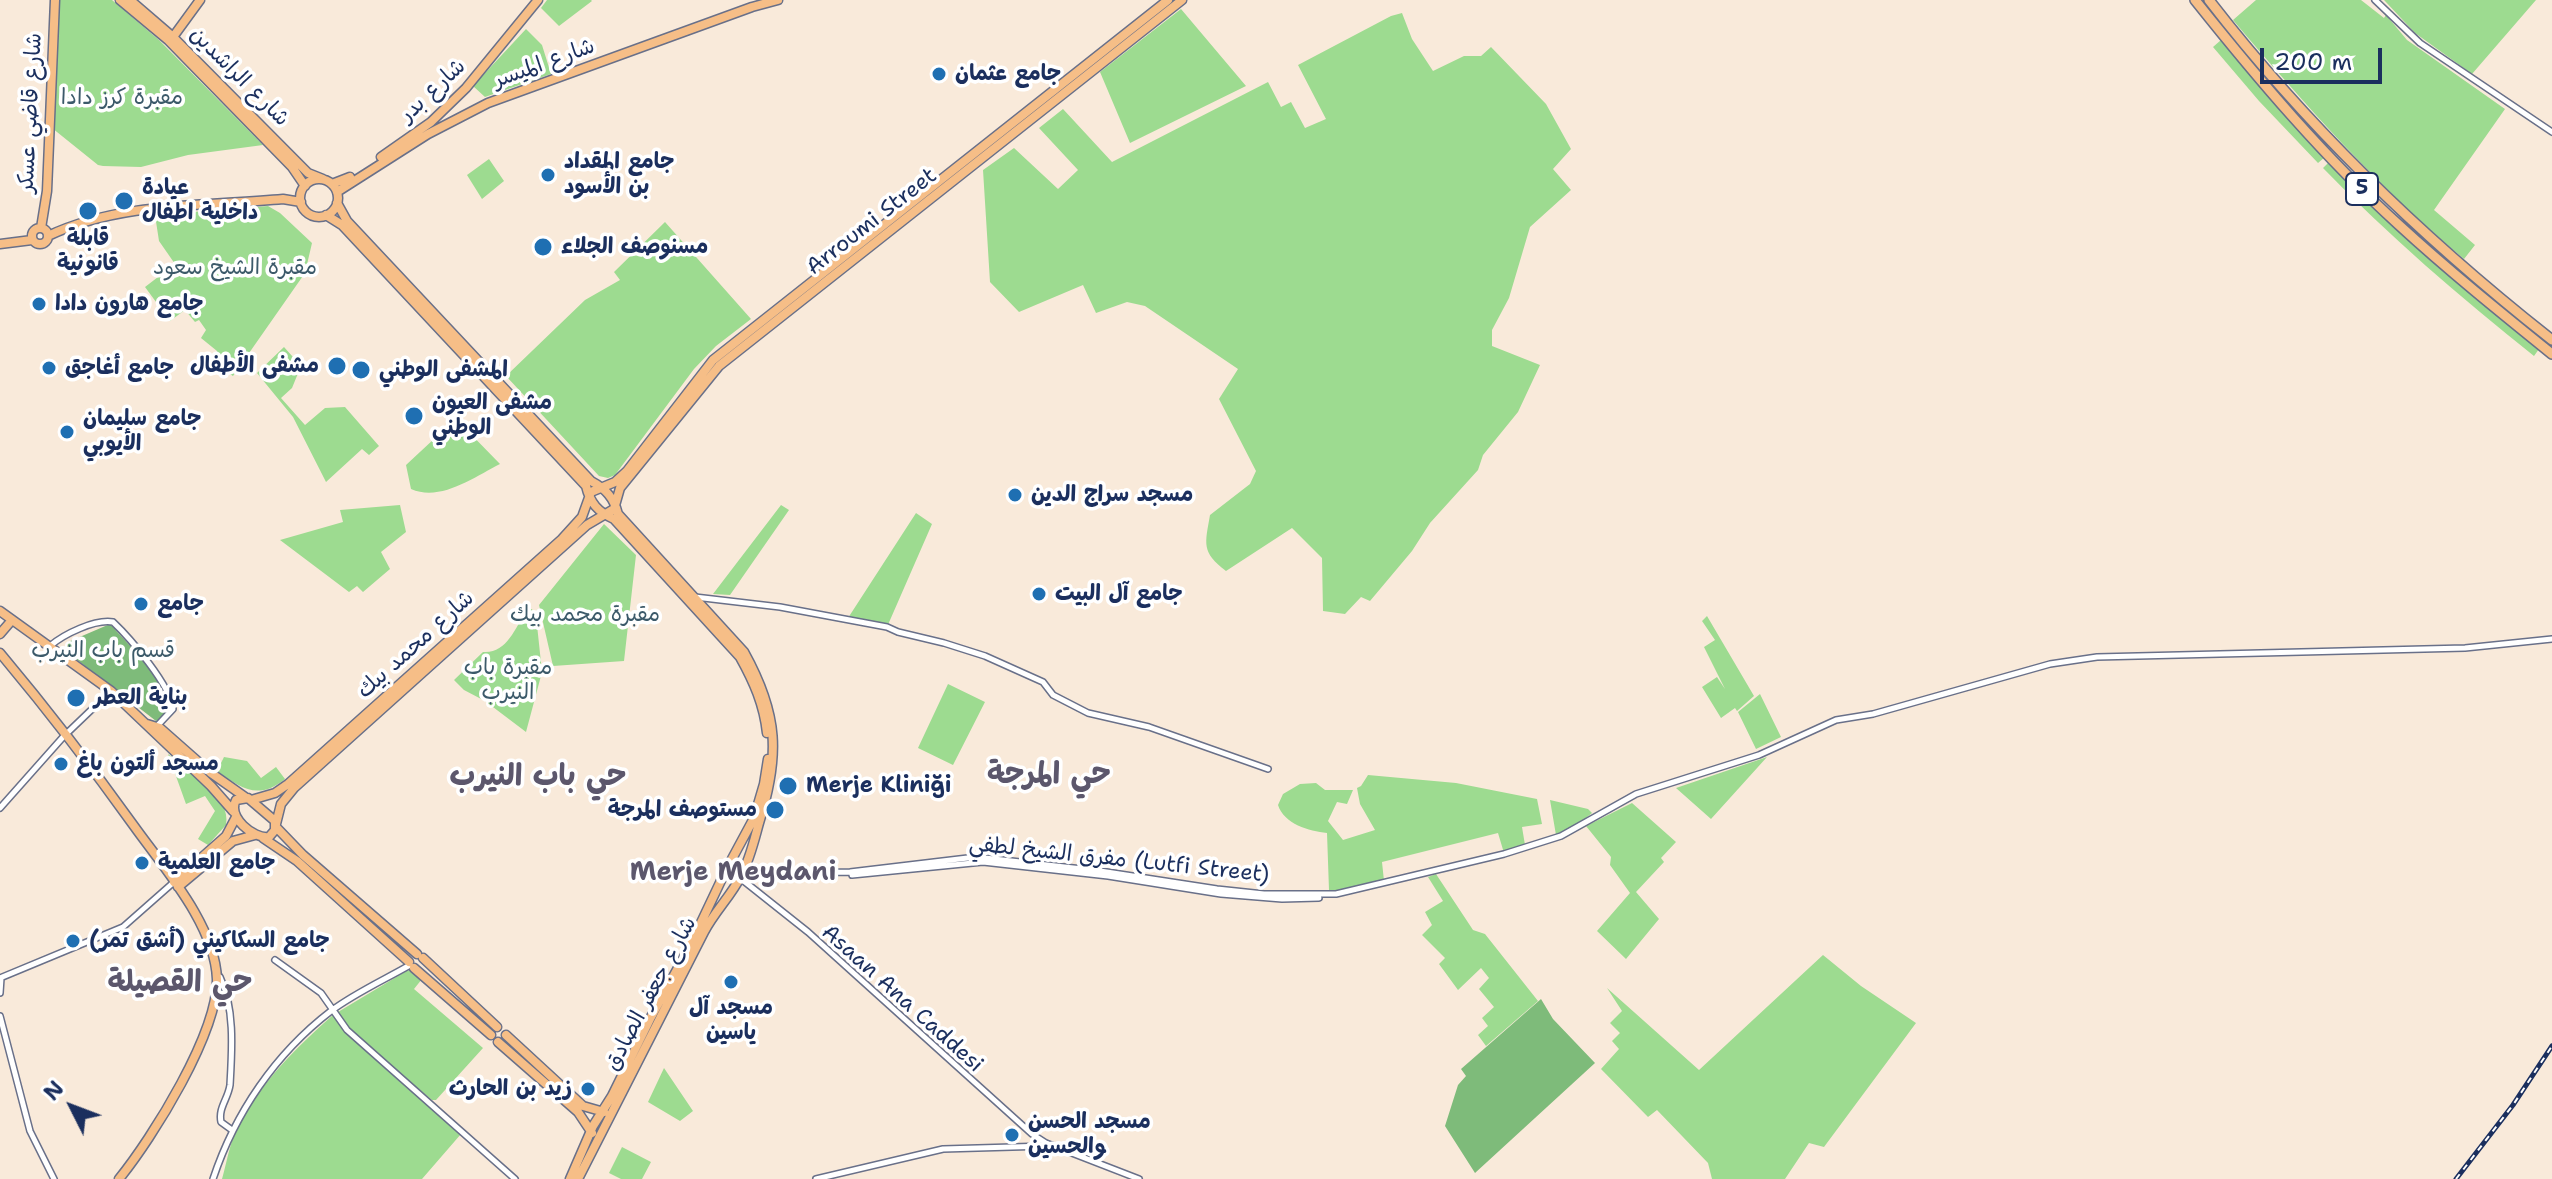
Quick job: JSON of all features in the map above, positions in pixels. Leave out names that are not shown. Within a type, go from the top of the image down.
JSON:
[{"type":"highway","name":"5","points":[[2195,0],[2289,114],[2335,163],[2398,225],[2552,354]]},
{"type":"highway","name":"5","points":[[2209,0],[2298,106],[2405,216],[2552,340]]},
{"type":"main road","name":"شارع قاضي عسكر","points":[[44,231],[55,0]]},
{"type":"main road","name":"شارع الراشدين","points":[[120,0],[168,40],[292,167],[304,188]]},
{"type":"main road","name":"شارع الراشدين","points":[[130,0],[173,37],[308,173],[331,185]]},
{"type":"main road","points":[[173,37],[200,0]]},
{"type":"main road","name":"شارع بدر","points":[[331,185],[353,175],[431,122],[466,88],[538,0]]},
{"type":"main road","name":"شارع الميسر","points":[[331,185],[488,103],[778,0]]},
{"type":"main road","name":"Arroumi Street","points":[[602,487],[615,482],[627,471],[713,360],[1168,0]]},
{"type":"main road","name":"Arroumi Street","points":[[615,502],[620,488],[719,366],[1182,0]]},
{"type":"main road","points":[[283,199],[313,180],[331,185],[347,221],[591,481],[602,487],[615,502],[610,513],[602,514],[589,499],[586,486],[342,225],[326,215],[313,215],[304,208],[301,202],[304,188]]},
{"type":"main road","points":[[32,238],[34,230],[60,230],[92,219],[135,212],[283,199],[301,202]]},
{"type":"main road","points":[[326,215],[337,203]]},
{"type":"main road","points":[[0,241],[32,238],[42,245],[44,231]]},
{"type":"main road","points":[[589,499],[591,492],[602,487]]},
{"type":"main road","name":"شارع محمد بيك","points":[[248,799],[280,790],[311,764],[562,539],[578,522],[589,499]]},
{"type":"main road","name":"شارع جعفر الصادق","points":[[570,1179],[591,1131],[619,1095],[715,910],[742,875],[770,789],[774,752],[771,714],[759,679],[744,652],[618,514],[615,502]]},
{"type":"main road","name":"شارع جعفر الصادق","points":[[578,1179],[600,1137],[606,1115],[754,818],[769,753],[765,712],[740,657],[614,519],[602,514]]},
{"type":"main road","name":"شارع محمد بيك","points":[[276,826],[281,804],[294,788],[602,514]]},
{"type":"main road","points":[[0,611],[111,691],[211,786],[234,814],[260,836],[328,882]]},
{"type":"main road","points":[[0,634],[12,620]]},
{"type":"main road","points":[[0,653],[67,733],[176,884],[202,929],[215,966],[216,994],[207,1026],[178,1088],[136,1159],[119,1179]]},
{"type":"main road","points":[[146,724],[157,726],[211,773],[248,799],[411,965],[494,1031]]},
{"type":"main road","points":[[176,884],[226,836],[236,800],[248,799]]},
{"type":"main road","points":[[176,884],[233,841],[246,835],[272,835],[276,826]]},
{"type":"main road","points":[[735,852],[746,849],[749,859]]},
{"type":"main road","points":[[718,888],[720,894],[728,896]]},
{"type":"main road","points":[[336,890],[420,956],[494,1031],[494,1041],[578,1112],[595,1136],[600,1137]]},
{"type":"main road","points":[[411,965],[411,956],[420,956]]},
{"type":"main road","points":[[494,1031],[502,1028],[583,1106],[606,1115]]},
{"type":"main road","points":[[498,1042],[506,1035]]},
{"type":"street","points":[[2375,0],[2420,43],[2552,132]]},
{"type":"street","points":[[694,597],[780,607],[887,627],[944,643],[985,656],[1043,682],[1053,695],[1088,713],[1149,727],[1268,769]]},
{"type":"street","points":[[50,646],[95,624],[113,622],[172,700],[173,709],[157,726]]},
{"type":"street","points":[[742,875],[860,875],[983,862],[1108,876],[1221,894],[1307,899],[1344,896],[1561,836],[1636,794],[1759,755],[1836,720],[1873,714],[2050,664],[2097,657],[2473,648],[2552,639]]},
{"type":"street","points":[[0,808],[67,733],[111,691]]},
{"type":"street","name":"مفرق الشيخ لطفي (Lutfi Street)","points":[[742,875],[852,872],[981,857],[1264,894],[1336,894],[1487,858]]},
{"type":"street","name":"Asaan Ana Caddesi","points":[[742,875],[1023,1128],[1046,1143],[1139,1179]]},
{"type":"street","name":"Asaan Ana Caddesi","points":[[742,875],[1041,1145]]},
{"type":"street","points":[[0,993],[0,978],[123,927],[176,884]]},
{"type":"street","points":[[275,960],[321,993],[347,1030],[515,1179]]},
{"type":"street","points":[[213,1179],[238,1118],[280,1059],[333,1009],[411,965]]},
{"type":"street","points":[[215,966],[227,991],[231,1025],[230,1089],[219,1112],[220,1118],[232,1130]]},
{"type":"street","points":[[0,1016],[30,1131],[54,1179]]},
{"type":"street","points":[[816,1179],[943,1149],[1041,1145],[1132,1179]]},
{"type":"green space","name":"مقبرة كرز دادا","points":[[59,0],[112,0],[159,40],[263,145],[188,155],[141,167],[98,165],[52,128]]},
{"type":"green space","points":[[547,0],[592,1],[559,26],[541,8]]},
{"type":"green space","points":[[2256,0],[2361,0],[2384,18],[2386,15],[2407,40],[2505,109],[2434,210],[2475,245],[2464,259],[2432,232],[2343,144],[2233,20]]},
{"type":"green space","points":[[2384,0],[2536,0],[2472,74],[2415,33]]},
{"type":"green space","points":[[1181,9],[1246,86],[1130,143],[1100,72]]},
{"type":"green space","points":[[1402,13],[1412,39],[1433,71],[1464,56],[1481,56],[1491,47],[1546,104],[1571,149],[1553,169],[1571,190],[1530,227],[1509,298],[1492,330],[1492,346],[1540,365],[1518,412],[1483,455],[1478,470],[1430,523],[1412,551],[1370,601],[1361,597],[1345,614],[1323,611],[1322,558],[1292,528],[1226,571],[1209,553],[1206,540],[1210,515],[1250,484],[1256,471],[1219,399],[1238,369],[1145,306],[1127,302],[1096,313],[1083,285],[1019,312],[990,282],[983,170],[1014,148],[1058,189],[1078,170],[1039,128],[1063,109],[1112,162],[1268,82],[1281,107],[1291,102],[1305,128],[1326,119],[1298,65]]},
{"type":"green space","points":[[526,29],[542,45],[551,74],[485,97],[473,86]]},
{"type":"green space","points":[[2221,40],[2325,157],[2318,163],[2213,47]]},
{"type":"green space","points":[[489,159],[504,181],[482,199],[467,175]]},
{"type":"green space","points":[[2329,162],[2539,349],[2534,356],[2452,289],[2373,218],[2323,168]]},
{"type":"green space","name":"مقبرة الشيخ سعود","points":[[268,206],[312,243],[305,273],[233,376],[214,364],[217,351],[201,338],[206,330],[199,320],[195,322],[185,310],[170,321],[145,287],[175,264],[159,241],[155,215]]},
{"type":"green space","points":[[665,222],[751,319],[716,346],[694,369],[615,475],[608,478],[599,476],[506,376],[585,300],[620,280],[614,272]]},
{"type":"green space","points":[[284,347],[301,366],[292,388],[281,398],[305,425],[325,408],[345,407],[379,446],[369,455],[362,449],[326,482],[293,417],[257,373]]},
{"type":"green space","points":[[460,423],[500,464],[445,490],[422,492],[411,489],[406,465],[435,438],[439,442]]},
{"type":"green space","points":[[400,505],[406,532],[381,552],[390,569],[363,592],[357,586],[349,592],[280,540],[343,522],[340,510]]},
{"type":"green space","points":[[781,505],[789,510],[730,595],[713,594]]},
{"type":"green space","points":[[916,513],[932,524],[887,627],[848,618]]},
{"type":"green space","name":"مقبرة محمد بيك","points":[[604,524],[636,555],[624,661],[553,666],[539,605]]},
{"type":"green space","name":"مقبرة باب النيرب","points":[[532,609],[537,625],[542,672],[526,732],[454,680],[483,652],[491,652],[504,645],[526,611]]},
{"type":"green space","points":[[1707,616],[1754,696],[1737,711],[1735,708],[1721,718],[1702,687],[1717,677],[1725,689],[1704,647],[1715,640],[1702,621]]},
{"type":"green space","name":"قسم باب النيرب","points":[[110,624],[146,664],[160,686],[169,711],[164,718],[156,721],[67,652],[68,642]]},
{"type":"green space","points":[[948,684],[985,702],[953,765],[918,748]]},
{"type":"green space","points":[[1760,694],[1781,737],[1756,749],[1738,712]]},
{"type":"green space","points":[[168,754],[206,785],[222,804],[226,825],[208,845],[198,839],[215,811],[205,796],[186,804]]},
{"type":"green space","points":[[224,757],[247,761],[261,778],[276,767],[285,779],[266,789],[250,790],[217,771]]},
{"type":"green space","points":[[1767,757],[1711,819],[1676,788]]},
{"type":"green space","points":[[1368,775],[1456,783],[1537,799],[1542,824],[1522,827],[1525,845],[1504,853],[1498,833],[1382,862],[1384,881],[1334,893],[1329,890],[1327,833],[1291,822],[1278,805],[1283,794],[1300,784],[1316,783],[1325,790],[1353,790],[1347,804],[1337,802],[1328,821],[1343,840],[1375,830],[1360,804],[1357,788]]},
{"type":"green space","points":[[1550,800],[1588,809],[1592,813],[1576,826],[1556,835]]},
{"type":"green space","points":[[1632,803],[1676,842],[1661,858],[1664,862],[1636,892],[1659,919],[1626,959],[1597,931],[1630,893],[1610,865],[1611,857],[1586,826]]},
{"type":"green space","points":[[1436,874],[1473,930],[1485,934],[1538,1001],[1486,1046],[1478,1035],[1488,1026],[1482,1018],[1494,1007],[1479,989],[1489,978],[1481,968],[1458,990],[1439,964],[1445,958],[1422,935],[1432,925],[1425,912],[1443,901],[1428,877]]},
{"type":"green space","points":[[1823,955],[1861,986],[1916,1023],[1824,1147],[1809,1143],[1785,1179],[1712,1179],[1708,1163],[1657,1110],[1648,1117],[1601,1069],[1619,1049],[1612,1041],[1620,1033],[1610,1023],[1622,1011],[1607,988],[1699,1070]]},
{"type":"green space","points":[[408,970],[422,979],[414,989],[483,1048],[436,1100],[432,1100],[369,1048],[338,1012]]},
{"type":"green space","points":[[1541,999],[1553,1019],[1595,1063],[1475,1173],[1445,1126],[1458,1085],[1466,1076],[1461,1069]]},
{"type":"green space","points":[[333,1015],[461,1134],[422,1179],[222,1179],[236,1131],[258,1094],[294,1052]]},
{"type":"green space","points":[[664,1068],[693,1111],[680,1121],[648,1102]]},
{"type":"green space","points":[[622,1147],[651,1162],[642,1179],[621,1179],[609,1173]]},
{"type":"railway","points":[[2456,1179],[2513,1105],[2552,1046]]},
{"type":"place","name":"جامع عثمان","points":[[939,74]]},
{"type":"place","name":"جامع المقداد بن الأسود","points":[[548,175]]},
{"type":"place","name":"عيادة داخلية اطفال","points":[[124,201]]},
{"type":"place","name":"قابلة قانونية","points":[[88,211]]},
{"type":"place","name":"مسنوصف الجلاء","points":[[543,247]]},
{"type":"place","name":"جامع هارون دادا","points":[[39,304]]},
{"type":"place","name":"مشفى الأطفال","points":[[337,366]]},
{"type":"place","name":"جامع أغاجق","points":[[49,368]]},
{"type":"place","name":"المشفى الوطني","points":[[361,370]]},
{"type":"place","name":"مشفى العيون الوطني","points":[[414,416]]},
{"type":"place","name":"جامع سليمان الأيوبي","points":[[67,432]]},
{"type":"place","name":"مسجد سراج الدين","points":[[1015,495]]},
{"type":"place","name":"جامع آل البيت","points":[[1039,594]]},
{"type":"place","name":"جامع","points":[[141,604]]},
{"type":"place","name":"بناية العطر","points":[[76,698]]},
{"type":"place","name":"مسجد ألتون باغ","points":[[61,764]]},
{"type":"place","name":"Merje Kliniği","points":[[788,786]]},
{"type":"place","name":"مستوصف المرجة","points":[[775,810]]},
{"type":"place","name":"جامع العلمية","points":[[142,863]]},
{"type":"place","name":"جامع السكاكيني (أشق تمر)","points":[[73,941]]},
{"type":"place","name":"مسجد آل ياسين","points":[[731,982]]},
{"type":"place","name":"زيد بن الحارث","points":[[588,1089]]},
{"type":"place","name":"مسجد الحسن والحسين","points":[[1012,1135]]},
{"type":"district","name":"حي المرجة","points":[[1049,775]]},
{"type":"district","name":"حي باب النيرب","points":[[538,777]]},
{"type":"district","name":"Merje Meydani","points":[[733,873]]},
{"type":"district","name":"حي القصيلة","points":[[180,983]]}]
